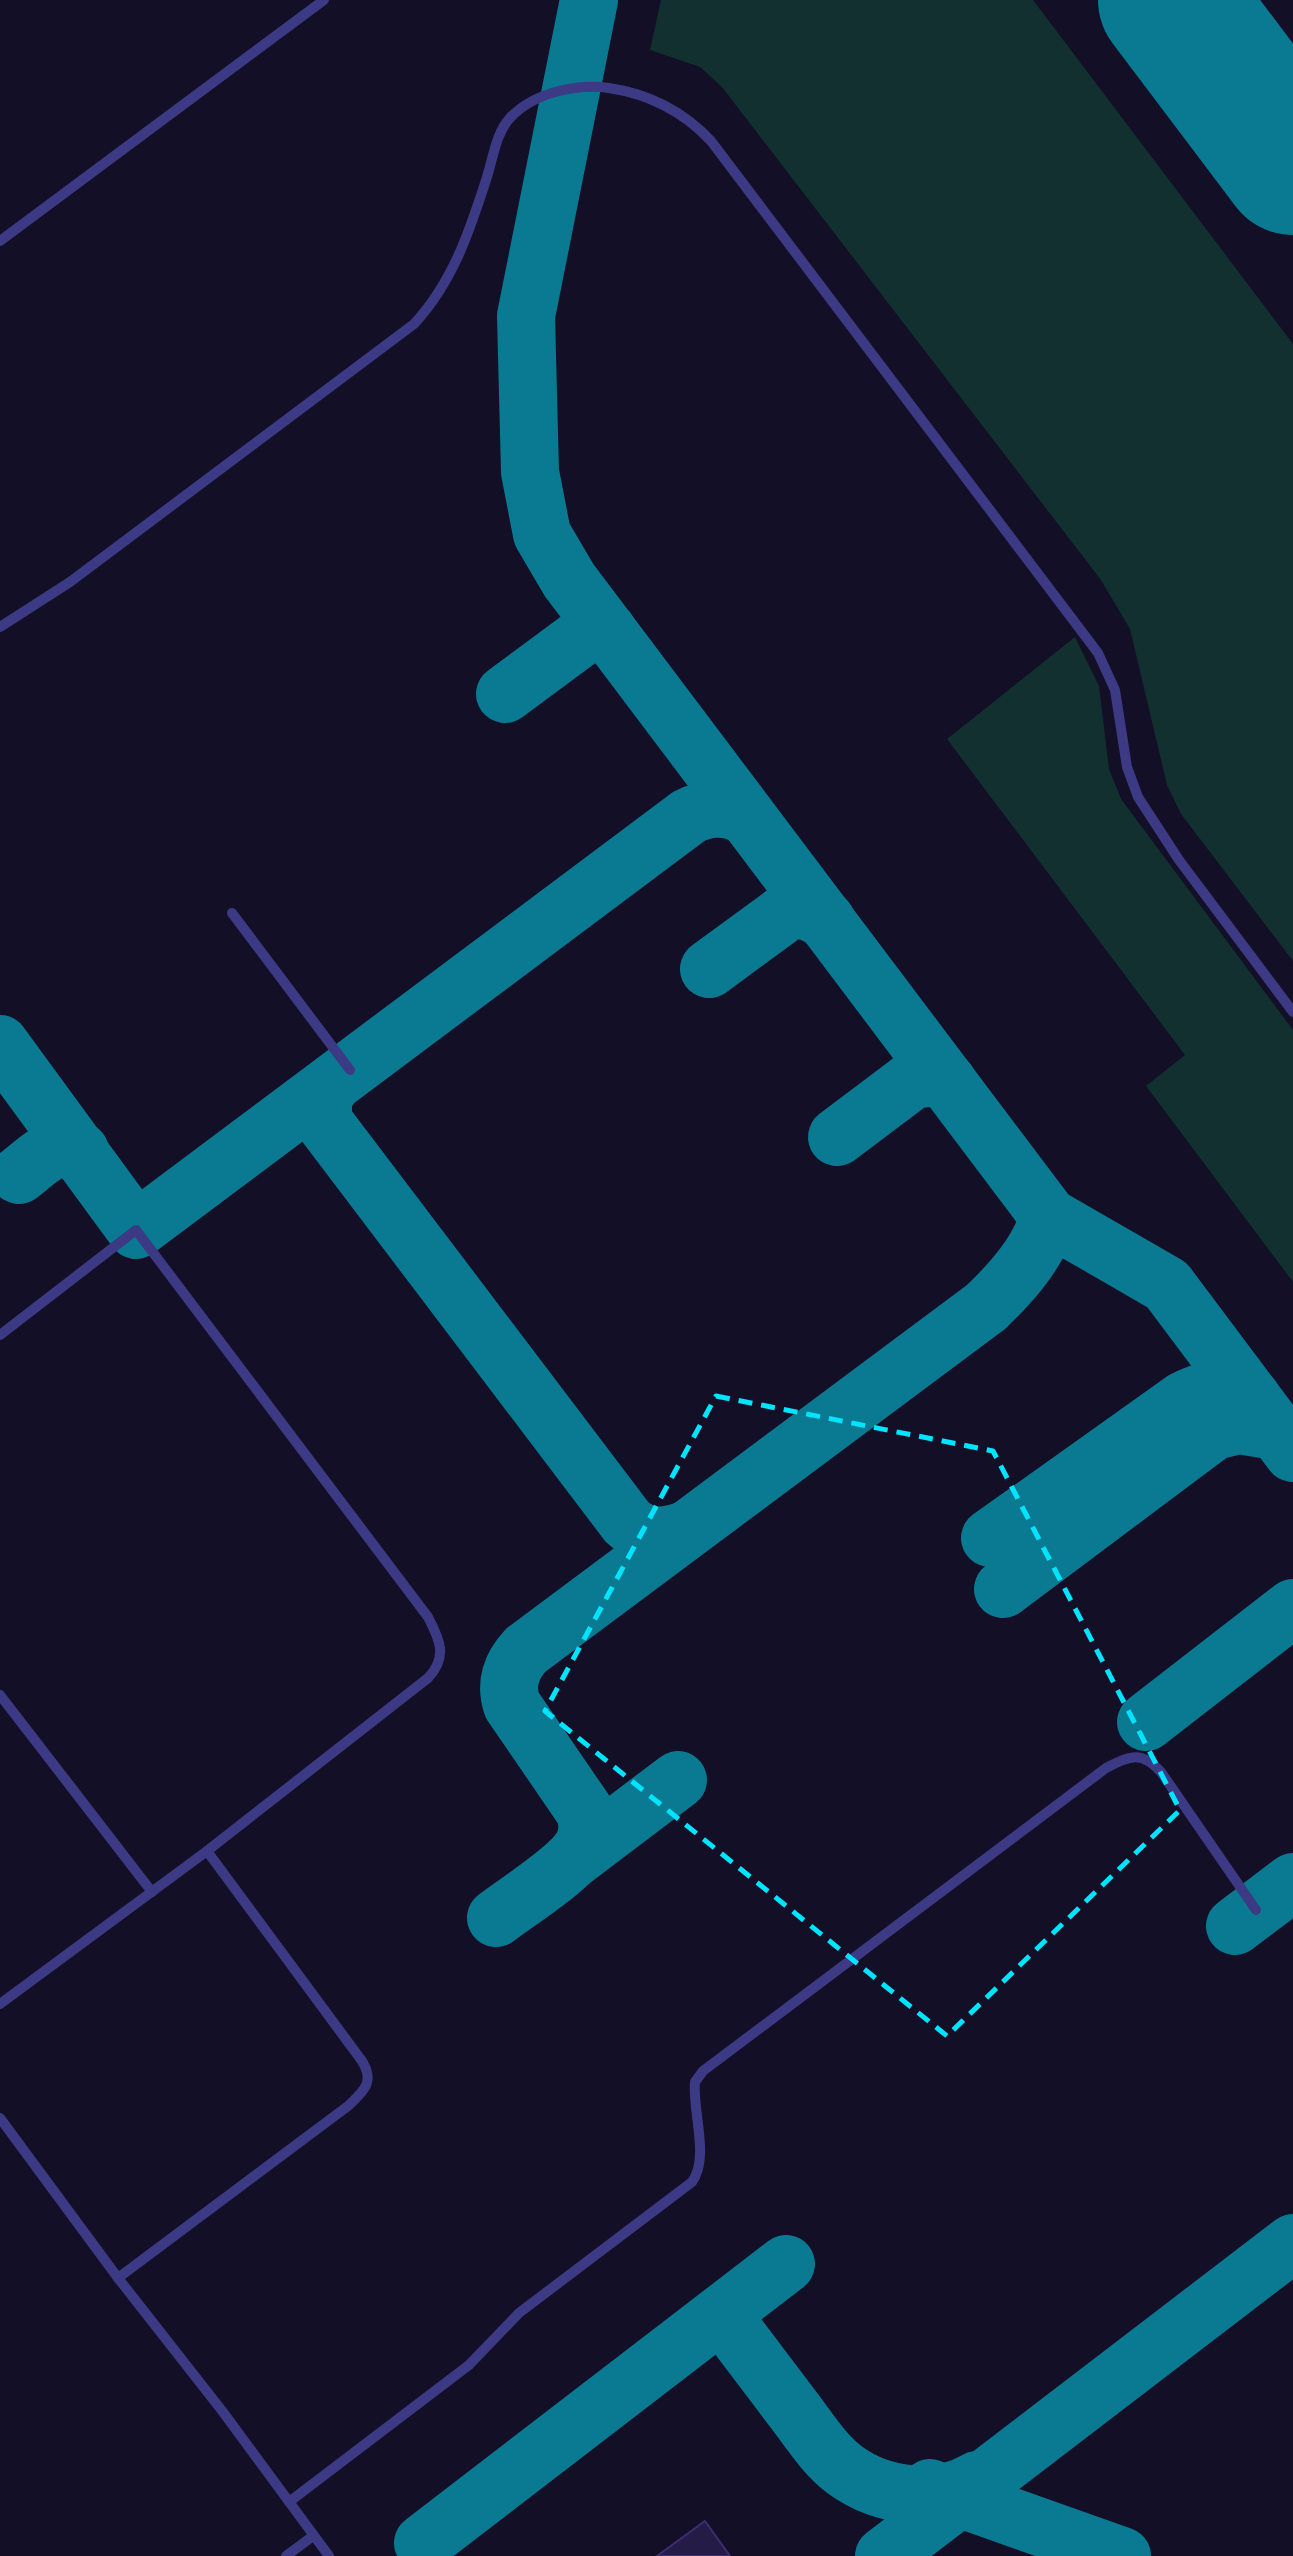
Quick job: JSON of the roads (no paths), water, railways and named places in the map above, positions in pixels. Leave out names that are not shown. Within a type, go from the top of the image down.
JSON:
[{"type":"lane","points":[[0,242],[324,0]]},
{"type":"lane","points":[[0,627],[70,582],[414,324],[431,305],[456,263],[471,225],[494,150],[509,119],[530,103],[572,88],[601,87],[640,93],[673,108],[711,141],[1098,653],[1115,690],[1127,767],[1138,797],[1179,860],[1293,1012]]},
{"type":"lane","points":[[232,913],[350,1070]]},
{"type":"lane","points":[[0,1335],[135,1230],[428,1617],[435,1631],[440,1656],[437,1669],[428,1678],[207,1851],[0,2004]]},
{"type":"lane","points":[[0,1695],[152,1892]]},
{"type":"lane","points":[[289,2502],[469,2365],[519,2313],[692,2182],[699,2167],[695,2082],[703,2071],[1106,1768],[1125,1758],[1136,1756],[1151,1761],[1256,1910]]},
{"type":"lane","points":[[118,2278],[348,2106],[364,2089],[369,2079],[362,2061],[207,1851]]},
{"type":"lane","points":[[0,2118],[329,2556]]},
{"type":"lane","points":[[286,2556],[313,2536]]}]
